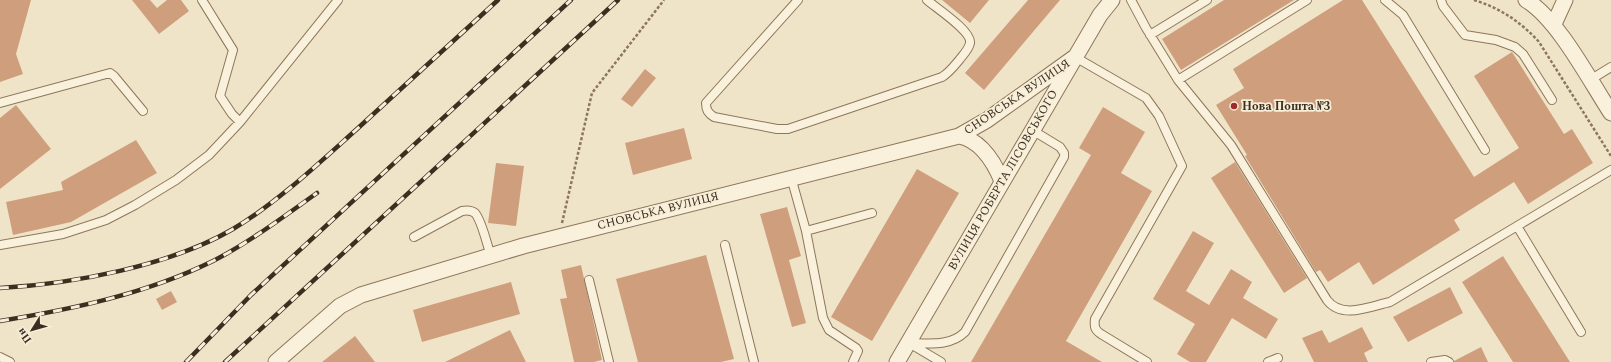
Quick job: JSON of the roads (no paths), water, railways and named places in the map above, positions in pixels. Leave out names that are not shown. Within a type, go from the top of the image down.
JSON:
[{"type":"street","name":"ВУЛИЦЯ РОБЕРТА ЛІСОВСЬКОГО","points":[[897,362],[1100,15],[1112,0]]},
{"type":"street","points":[[1526,0],[1533,4],[1554,24],[1611,113]]},
{"type":"street","points":[[1554,24],[1565,0]]},
{"type":"street","name":"СНОВСЬКА ВУЛИЦЯ","points":[[276,362],[340,306],[361,294],[558,237],[791,177],[959,136],[987,120],[1075,58]]},
{"type":"street","name":"СНОВСЬКА ВУЛИЦЯ","points":[[959,136],[968,138],[980,148],[994,163],[1002,181]]},
{"type":"lane","points":[[202,0],[233,50],[220,96],[232,114],[240,122]]},
{"type":"lane","points":[[0,245],[63,234],[106,220],[135,205],[176,180],[209,155],[240,122],[338,0]]},
{"type":"lane","points":[[798,0],[706,103],[706,109],[714,117],[777,129],[788,129],[942,76],[951,69],[967,50],[970,43],[969,37],[964,30],[927,0]]},
{"type":"lane","points":[[1131,0],[1150,35],[1178,80],[1231,145],[1327,300],[1335,308],[1354,311],[1390,302],[1611,170]]},
{"type":"lane","points":[[1150,35],[1207,0]]},
{"type":"lane","points":[[1178,80],[1307,0]]},
{"type":"lane","points":[[1385,0],[1403,15],[1485,150]]},
{"type":"lane","points":[[1441,0],[1443,6],[1466,35],[1508,43],[1523,54],[1552,100]]},
{"type":"lane","points":[[1075,58],[1146,98],[1158,116],[1182,166],[1095,319],[1094,325],[1096,330],[1147,362]]},
{"type":"lane","points":[[1590,80],[1611,67]]},
{"type":"lane","points":[[0,102],[110,73],[143,112]]},
{"type":"lane","points":[[908,343],[948,342],[954,340],[965,332],[1064,157],[1064,153],[1060,147],[1032,130]]},
{"type":"lane","points":[[791,177],[806,231],[823,318],[829,330],[856,348],[858,351],[852,362]]},
{"type":"lane","points":[[414,237],[462,211],[469,210],[474,213],[479,221],[491,256]]},
{"type":"lane","points":[[806,231],[872,213]]},
{"type":"lane","points":[[1517,226],[1581,332]]},
{"type":"lane","points":[[725,245],[754,362]]},
{"type":"lane","points":[[589,280],[609,362]]},
{"type":"lane","points":[[908,343],[941,362]]},
{"type":"lane","points":[[0,357],[10,362]]},
{"type":"lane","points":[[1268,362],[1278,358]]},
{"type":"lane","points":[[1431,362],[1445,360],[1449,362]]},
{"type":"railway","points":[[0,288],[58,282],[120,271],[151,263],[180,253],[208,242],[233,229],[282,195],[357,129],[498,0]]},
{"type":"railway","points":[[186,362],[251,295],[571,0]]},
{"type":"railway","points":[[225,362],[618,0]]},
{"type":"railway","points":[[0,321],[109,299],[162,283],[188,273],[240,246],[317,193]]},
{"type":"place","name":"Нова Пошта №3","points":[[1234,106]]}]
